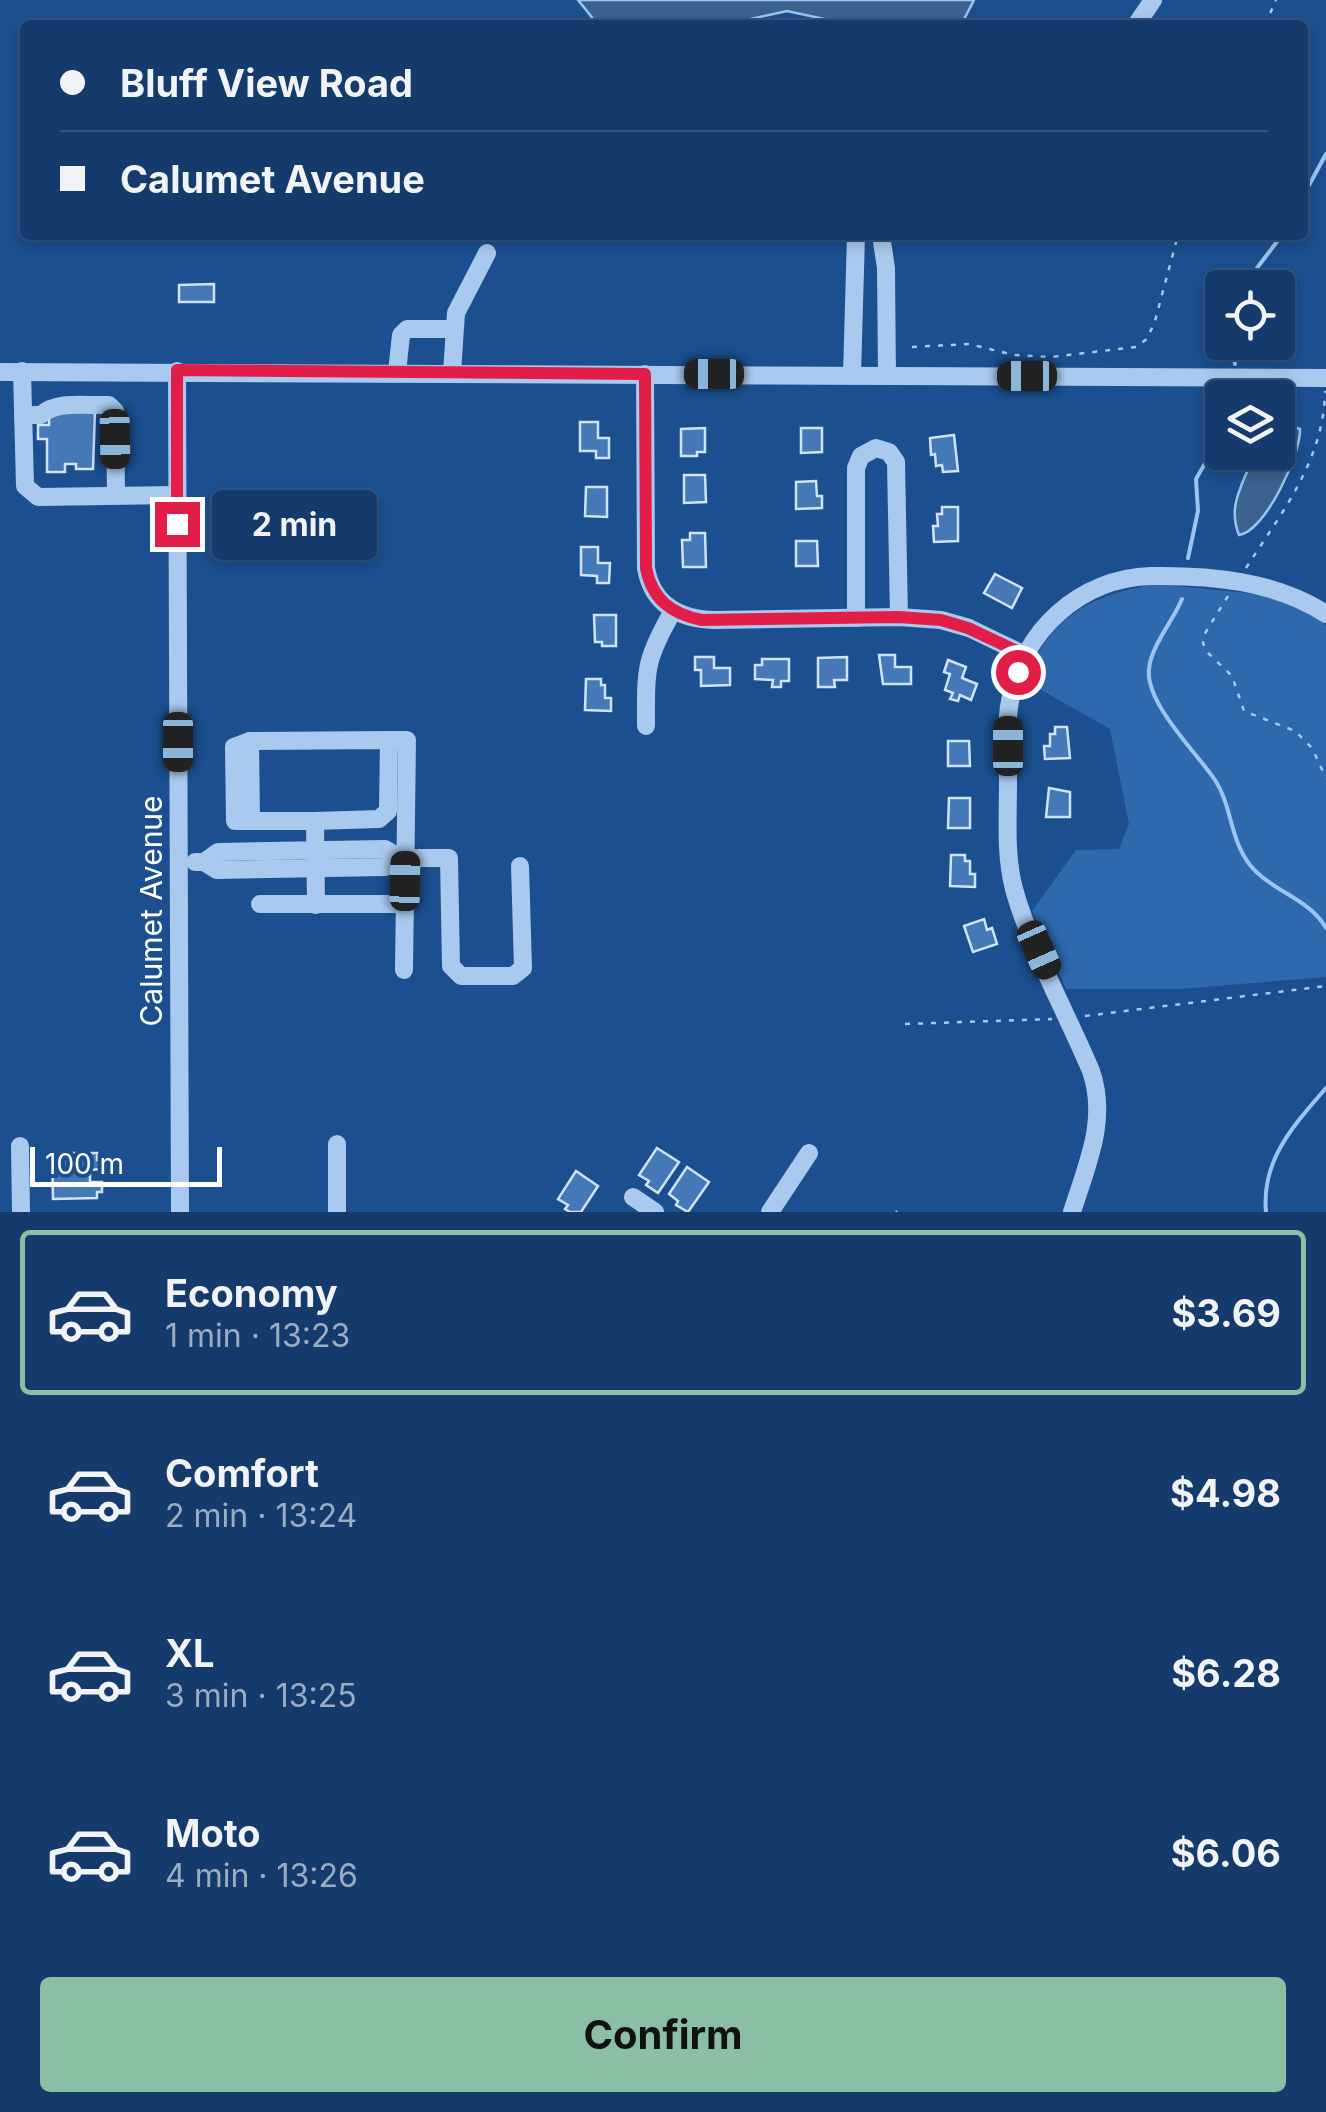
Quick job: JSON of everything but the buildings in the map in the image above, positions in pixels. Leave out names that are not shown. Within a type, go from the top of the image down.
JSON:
[{"type":"street","points":[[852,376],[856,240]]},
{"type":"street","points":[[882,240],[886,268],[887,376]]},
{"type":"street","points":[[452,373],[456,312],[487,253]]},
{"type":"street","points":[[397,372],[401,335],[407,329],[454,329]]},
{"type":"street","name":"Calumet Avenue","points":[[177,370],[180,1212]]},
{"type":"street","points":[[0,372],[1326,378]]},
{"type":"street","points":[[22,372],[25,486],[29,492],[38,497],[177,495]]},
{"type":"street","points":[[645,374],[646,568],[656,596],[673,611],[702,620],[898,617],[956,624],[1025,655]]},
{"type":"street","points":[[23,416],[42,415],[48,408],[59,406],[108,405],[115,411],[116,495]]},
{"type":"street","points":[[856,618],[856,468],[861,456],[876,448],[888,452],[896,462],[898,617]]},
{"type":"street","points":[[1072,1212],[1095,1140],[1099,1110],[1091,1070],[1018,900],[1009,863],[1008,711],[1025,655],[1053,617],[1081,596],[1123,579],[1166,576],[1268,587],[1299,598],[1326,614]]},
{"type":"street","points":[[646,726],[647,664],[673,611]]},
{"type":"street","points":[[388,740],[388,811],[378,819],[235,822],[234,746],[250,741],[388,740],[407,740],[404,970]]},
{"type":"street","points":[[315,820],[316,904]]},
{"type":"street","points":[[178,862],[204,862],[218,852],[316,860],[386,850],[403,858],[450,858],[452,966],[461,976],[514,976],[523,968],[520,866]]},
{"type":"street","points":[[260,904],[405,904]]},
{"type":"street","points":[[336,1144],[337,1212]]},
{"type":"street","points":[[20,1146],[21,1212]]},
{"type":"street","points":[[770,1212],[810,1153]]},
{"type":"street","points":[[632,1197],[655,1212]]},
{"type":"path","points":[[912,348],[969,344],[1014,355],[1051,357],[1136,347],[1147,339],[1155,321],[1177,240]]},
{"type":"path","points":[[905,1024],[1149,1010],[1325,986]]},
{"type":"shaded area","points":[[578,0],[974,0],[964,20],[829,20],[787,11],[746,20],[594,20]]},
{"type":"shaded area","points":[[1295,427],[1300,429],[1295,456]]},
{"type":"shaded area","points":[[1247,470],[1289,470],[1260,521],[1239,535],[1235,513]]},
{"type":"shaded area","points":[[1156,584],[1257,594],[1298,606],[1326,625],[1326,977],[1180,989],[1066,989],[1032,911],[1076,850],[1119,849],[1129,824],[1110,729],[1025,681],[1047,640],[1076,612],[1112,595]]},
{"type":"waterway","points":[[1308,187],[1326,154]]},
{"type":"waterway","points":[[1257,270],[1278,240]]},
{"type":"waterway","points":[[1234,360],[1235,364]]},
{"type":"waterway","points":[[1188,558],[1198,511],[1196,479],[1205,463]]},
{"type":"waterway","points":[[1182,599],[1151,660],[1150,682],[1155,697],[1215,780],[1238,845],[1250,865],[1310,909],[1326,928]]},
{"type":"waterway","points":[[1266,1212],[1274,1160],[1326,1088]]},
{"type":"route","points":[[177,524],[177,370],[645,374],[646,568],[651,587],[664,604],[702,620],[941,620],[1025,655],[1018,672]]}]
